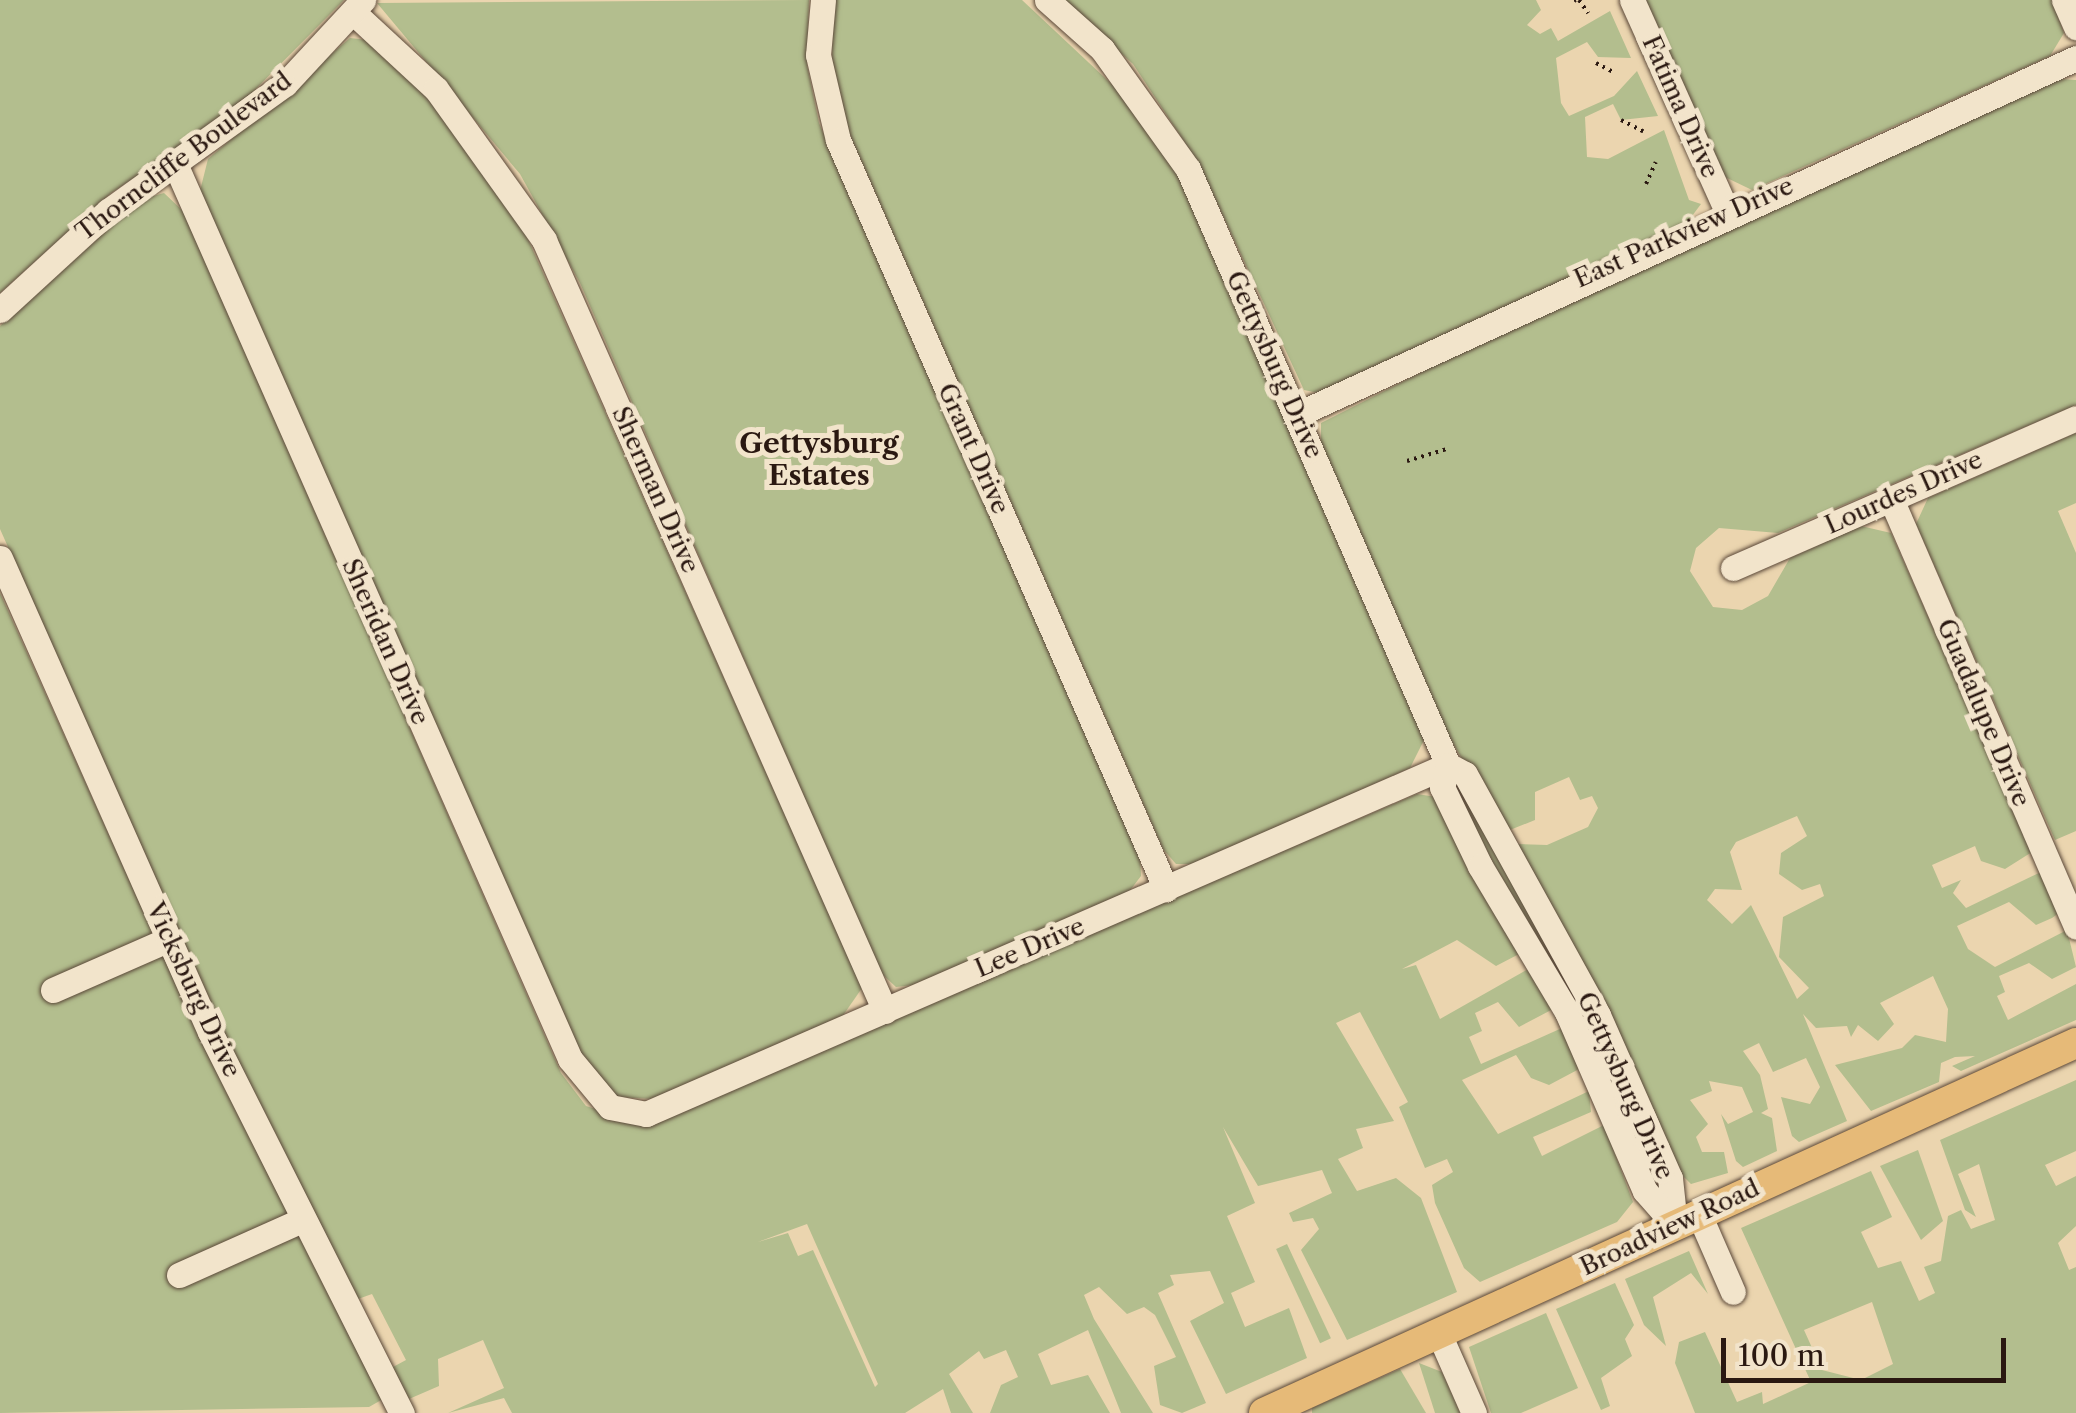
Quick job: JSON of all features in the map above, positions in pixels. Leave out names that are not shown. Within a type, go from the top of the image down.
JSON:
[{"type":"main road","name":"Broadview Road","points":[[1264,1413],[2076,1043]]},
{"type":"street","name":"Grant Drive","points":[[823,0],[818,55],[838,140],[1166,889]]},
{"type":"street","name":"Gettysburg Drive","points":[[1047,0],[1136,89],[1188,169],[1448,765],[1442,787],[1480,866],[1567,1012],[1644,1191],[1686,1219],[1733,1292]]},
{"type":"street","name":"Fatima Drive","points":[[1632,0],[1728,214]]},
{"type":"street","points":[[2064,0],[2076,27]]},
{"type":"street","name":"Thorncliffe Boulevard","points":[[0,310],[108,211],[176,166],[284,84],[359,7]]},
{"type":"street","name":"Sherman Drive","points":[[359,7],[436,88],[544,240],[885,1011]]},
{"type":"street","name":"East Parkview Drive","points":[[1296,415],[2076,58]]},
{"type":"street","name":"Sheridan Drive","points":[[176,166],[570,1059],[610,1107]]},
{"type":"street","name":"Lourdes Drive","points":[[1733,568],[2076,418]]},
{"type":"street","name":"Guadalupe Drive","points":[[1891,499],[2076,927]]},
{"type":"street","name":"Vicksburg Drive","points":[[0,558],[168,939],[302,1220],[402,1413]]},
{"type":"street","name":"Lee Drive","points":[[610,1107],[646,1114],[1448,765]]},
{"type":"street","points":[[52,990],[168,939]]},
{"type":"street","points":[[179,1275],[302,1220]]},
{"type":"street","points":[[1440,1336],[1474,1413]]},
{"type":"path","points":[[1576,0],[1588,13]]},
{"type":"path","points":[[1596,64],[1614,73]]},
{"type":"path","points":[[1621,120],[1643,130]]},
{"type":"path","points":[[1646,184],[1656,162]]},
{"type":"path","points":[[1407,462],[1447,448]]},
{"type":"green space","points":[[0,0],[344,0],[232,113],[111,193],[0,293]]},
{"type":"green space","points":[[809,0],[807,65],[819,123],[1140,856],[1141,876],[1128,893],[913,985],[896,987],[881,973],[580,283],[520,174],[377,3]]},
{"type":"green space","points":[[833,0],[1022,0],[1135,106],[1180,176],[1424,740],[1410,768],[1194,864],[1176,864],[1163,849],[846,126],[832,63]]},
{"type":"green space","points":[[1062,0],[1536,0],[1541,10],[1527,25],[1540,34],[1551,28],[1558,41],[1610,11],[1631,58],[1598,57],[1587,42],[1556,58],[1561,103],[1569,116],[1614,96],[1637,71],[1658,116],[1621,120],[1613,104],[1585,117],[1587,157],[1608,159],[1664,130],[1689,200],[1701,204],[1689,220],[1506,309],[1319,393],[1304,390],[1199,164],[1133,64]]},
{"type":"green space","points":[[1646,0],[2052,0],[2064,33],[2050,56],[1752,190],[1725,177]]},
{"type":"green space","points":[[350,38],[368,40],[444,113],[510,199],[862,988],[842,1017],[653,1099],[616,1097],[588,1070],[200,191],[208,159]]},
{"type":"green space","points":[[2060,79],[2076,80],[2076,405],[1778,533],[1719,528],[1696,548],[1690,571],[1713,607],[1742,610],[1768,596],[1790,558],[1861,526],[1891,533],[2032,852],[2005,869],[1981,861],[1975,846],[1932,865],[1942,888],[1961,880],[1953,893],[1966,908],[2041,872],[2059,913],[2052,918],[2036,925],[2009,902],[1957,926],[1968,949],[1995,967],[2067,930],[2076,967],[2052,979],[2029,963],[1999,976],[2005,992],[1997,996],[2008,1020],[2076,984],[2076,1020],[1961,1071],[1952,1066],[1975,1056],[1955,1057],[1941,1063],[1939,1082],[1871,1111],[1835,1065],[1902,1048],[1915,1035],[1946,1042],[1948,1009],[1933,976],[1880,1003],[1894,1024],[1878,1041],[1858,1025],[1851,1037],[1847,1026],[1816,1028],[1803,1014],[1847,1121],[1799,1142],[1792,1136],[1781,1097],[1810,1104],[1820,1087],[1806,1058],[1773,1072],[1759,1043],[1743,1051],[1760,1075],[1768,1109],[1761,1113],[1772,1118],[1777,1151],[1743,1167],[1736,1161],[1721,1114],[1728,1124],[1753,1112],[1742,1087],[1709,1081],[1712,1091],[1690,1100],[1708,1124],[1696,1137],[1702,1152],[1724,1152],[1728,1173],[1691,1184],[1676,1169],[1518,844],[1547,845],[1588,827],[1598,808],[1592,796],[1580,800],[1569,777],[1535,792],[1535,820],[1505,832],[1441,723],[1321,446],[1321,423],[1561,302]],"holes":[[[1797,816],[1807,836],[1781,853],[1779,874],[1802,890],[1820,884],[1824,896],[1783,917],[1779,957],[1809,988],[1797,999],[1751,905],[1732,924],[1707,900],[1715,889],[1742,890],[1730,852],[1736,842]]]},
{"type":"green space","points":[[164,193],[183,211],[561,1073],[586,1106],[644,1124],[1417,794],[1436,797],[1521,953],[1496,966],[1457,940],[1402,969],[1416,965],[1440,1019],[1530,968],[1553,1009],[1519,1027],[1498,1002],[1475,1013],[1482,1031],[1469,1037],[1481,1064],[1562,1028],[1581,1068],[1549,1085],[1531,1078],[1516,1055],[1462,1080],[1498,1134],[1589,1091],[1591,1112],[1533,1137],[1542,1156],[1604,1125],[1633,1202],[1617,1222],[1480,1282],[1464,1268],[1435,1203],[1432,1185],[1453,1172],[1447,1159],[1425,1168],[1399,1107],[1408,1102],[1360,1012],[1336,1023],[1394,1121],[1356,1129],[1363,1148],[1338,1159],[1357,1191],[1396,1178],[1421,1198],[1457,1292],[1347,1340],[1301,1250],[1319,1229],[1313,1218],[1293,1222],[1289,1213],[1332,1193],[1322,1170],[1258,1186],[1223,1127],[1255,1203],[1227,1216],[1255,1282],[1231,1293],[1245,1327],[1289,1308],[1307,1358],[1226,1394],[1190,1321],[1224,1303],[1210,1271],[1170,1275],[1174,1285],[1158,1293],[1206,1403],[1182,1413],[1160,1405],[1154,1366],[1176,1357],[1155,1315],[1144,1307],[1127,1314],[1099,1287],[1084,1295],[1094,1319],[1153,1413],[1121,1413],[1088,1330],[1038,1354],[1051,1385],[1088,1375],[1110,1413],[990,1413],[1001,1385],[1018,1377],[1006,1350],[984,1359],[979,1351],[949,1374],[973,1413],[951,1413],[943,1389],[905,1413],[512,1413],[504,1398],[448,1413],[504,1388],[483,1340],[438,1359],[439,1386],[409,1399],[393,1367],[406,1360],[372,1294],[358,1299],[247,1083],[0,529],[0,326],[142,199]],"holes":[[[807,1224],[878,1384],[875,1387],[813,1250],[798,1256],[788,1233],[758,1242]]]},
{"type":"green space","points":[[2076,433],[2076,503],[2058,511],[2076,553],[2076,831],[2055,840],[1916,524],[1928,498]]},
{"type":"green space","points":[[0,593],[176,984],[383,1399],[369,1407],[0,1413]]},
{"type":"green space","points":[[1461,785],[1572,984],[1658,1188],[1453,788]]},
{"type":"green space","points":[[2076,1080],[2076,1151],[2045,1165],[2056,1186],[2076,1176],[2076,1226],[2058,1243],[2069,1270],[2076,1267],[2076,1413],[1695,1413],[1675,1363],[1679,1342],[1705,1332],[1737,1402],[1762,1392],[1763,1404],[1811,1382],[1741,1228],[1871,1171],[1892,1217],[1861,1232],[1878,1268],[1901,1261],[1919,1301],[1935,1293],[1924,1267],[1941,1261],[1948,1216],[1961,1210],[1971,1229],[1995,1220],[1979,1164],[1958,1174],[1976,1217],[1965,1210],[1940,1140]],"holes":[[[1872,1302],[1893,1364],[1861,1380],[1822,1370],[1804,1330]]]},
{"type":"green space","points":[[1918,1150],[1943,1221],[1921,1240],[1880,1166]]},
{"type":"green space","points":[[1287,1244],[1331,1338],[1320,1343],[1276,1249]]},
{"type":"green space","points":[[1689,1251],[1708,1294],[1691,1273],[1653,1297],[1666,1346],[1644,1325],[1625,1279]]},
{"type":"green space","points":[[1615,1283],[1634,1325],[1625,1339],[1632,1356],[1601,1378],[1610,1406],[1601,1410],[1556,1309]]},
{"type":"green space","points":[[1546,1313],[1578,1388],[1521,1413],[1491,1413],[1469,1347]]},
{"type":"green space","points":[[1419,1363],[1442,1372],[1460,1413],[1435,1413]]},
{"type":"green space","points":[[1400,1369],[1426,1413],[1312,1413],[1312,1408]]},
{"type":"district","name":"Gettysburg Estates","points":[[819,459]]}]
